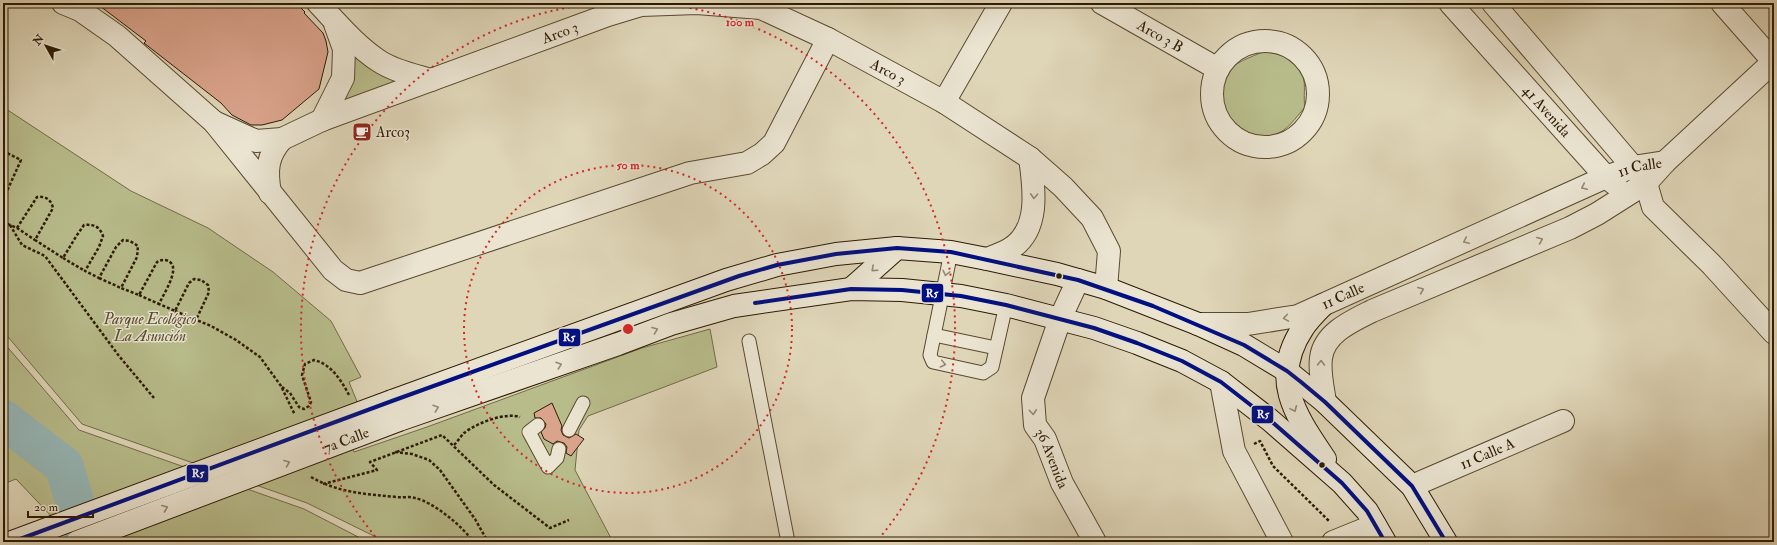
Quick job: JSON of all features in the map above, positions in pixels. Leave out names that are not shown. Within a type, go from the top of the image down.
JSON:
[{"type":"street","points":[[63,3],[80,10],[117,36],[214,122],[333,270],[346,280],[360,283],[690,173],[747,163],[762,154],[774,143],[828,39]]},
{"type":"street","points":[[318,3],[362,48],[380,62],[402,72],[431,80]]},
{"type":"street","name":"Arco 3","points":[[214,122],[256,141],[282,139],[322,120],[608,15],[641,5],[697,3],[761,8],[828,39],[944,102],[1030,158],[1063,187],[1092,218],[1109,251],[1106,288]]},
{"type":"street","points":[[944,102],[1001,3]]},
{"type":"street","name":"Arco 3 B","points":[[1102,3],[1218,70]]},
{"type":"street","name":"41 Avenida","points":[[1450,3],[1606,177]]},
{"type":"street","name":"41 Avenida","points":[[1493,3],[1636,182],[1653,207],[1712,265],[1774,333]]},
{"type":"street","points":[[1722,3],[1774,61]]},
{"type":"street","points":[[322,120],[343,78],[344,49],[334,19]]},
{"type":"street","points":[[1261,41],[1279,43],[1295,50],[1308,63],[1315,79],[1318,97],[1313,114],[1304,130],[1291,140],[1274,146],[1258,146],[1241,142],[1228,132],[1217,118],[1212,102],[1212,85],[1218,70],[1229,55],[1244,45],[1261,41]]},
{"type":"street","name":"11 Calle","points":[[1325,402],[1321,357],[1329,340],[1342,327],[1372,311],[1570,228],[1597,214],[1636,182],[1666,162],[1774,61]]},
{"type":"street","points":[[270,193],[268,183],[269,162],[273,150],[282,139]]},
{"type":"street","points":[[987,259],[1011,249],[1021,238],[1027,228],[1034,209],[1030,158]]},
{"type":"street","name":"11 Calle","points":[[1198,324],[1248,324],[1298,316],[1606,177],[1636,182]]},
{"type":"street","points":[[851,289],[897,248]]},
{"type":"street","points":[[395,411],[739,276],[777,265],[836,254],[897,248],[951,252],[1078,280],[1106,288],[1198,324],[1244,345],[1287,371],[1325,402],[1412,486],[1446,542]]},
{"type":"street","points":[[1060,319],[1078,280]]},
{"type":"street","name":"7a Calle","points":[[12,542],[395,411],[618,344],[671,324],[734,306],[851,289],[902,290],[961,296],[1006,305],[1094,328],[1137,343],[1182,361],[1221,382],[1270,420],[1342,483]]},
{"type":"street","points":[[1323,305],[1303,327],[1294,343],[1287,371],[1292,403],[1298,417],[1342,483],[1367,511],[1380,533]]},
{"type":"street","name":"36 Avenida","points":[[1060,319],[1040,383],[1047,397],[1048,407],[1048,422],[1045,439],[1062,483],[1095,542]]},
{"type":"street","points":[[1221,382],[1234,451],[1282,542]]},
{"type":"street","name":"7a Calle","points":[[77,542],[395,411]]},
{"type":"street","name":"11 Calle A","points":[[1412,486],[1563,421]]},
{"type":"street","points":[[1331,532],[1380,533]]},
{"type":"lane","points":[[951,252],[941,294],[930,355],[933,362],[984,373],[992,367],[1006,305]]},
{"type":"lane","points":[[934,335],[996,348]]},
{"type":"lane","points":[[749,341],[788,542]]},
{"type":"lane","points":[[569,430],[583,403]]},
{"type":"lane","points":[[534,428],[548,467],[557,458],[559,449]]},
{"type":"path","points":[[3,152],[21,160],[3,200]]},
{"type":"path","points":[[17,228],[37,197],[46,198],[51,202],[53,208],[35,240]]},
{"type":"path","points":[[3,222],[17,228],[85,271],[196,320],[236,340],[260,357],[281,386],[298,420]]},
{"type":"path","points":[[10,225],[22,244],[45,256],[119,356],[154,398]]},
{"type":"path","points":[[63,258],[84,225],[96,226],[101,230],[103,236],[99,247],[85,271]]},
{"type":"path","points":[[99,278],[116,247],[123,240],[130,241],[138,246],[137,257],[121,288]]},
{"type":"path","points":[[139,295],[157,262],[162,260],[169,261],[174,266],[174,272],[159,304]]},
{"type":"path","points":[[175,311],[189,283],[194,279],[201,280],[208,284],[209,292],[196,320]]},
{"type":"path","points":[[281,386],[290,393],[300,408],[304,409],[309,406],[311,402],[302,375],[302,369],[305,364],[314,360],[323,362],[342,382],[352,401]]},
{"type":"path","points":[[454,445],[464,433],[480,424],[502,416],[515,415],[522,418],[534,428]]},
{"type":"path","points":[[473,542],[462,528],[447,516],[430,504],[415,498],[349,492],[323,484],[377,470],[370,462],[442,435],[494,485],[550,528],[569,520]]},
{"type":"path","points":[[1234,451],[1260,441],[1273,466],[1331,532]]},
{"type":"path","points":[[395,452],[412,454],[429,460],[440,470],[475,519],[488,542]]},
{"type":"green space","points":[[345,39],[418,81],[331,111]]},
{"type":"green space","points":[[1263,52],[1281,55],[1292,61],[1297,66],[1304,80],[1305,107],[1284,130],[1272,135],[1259,137],[1240,132],[1232,127],[1222,108],[1219,91],[1220,85],[1226,73],[1232,66]]},
{"type":"green space","name":"Parque Ecológico La Asunción","points":[[3,107],[131,191],[208,228],[273,272],[331,321],[361,377],[349,382],[358,404],[337,414],[354,452],[427,427],[642,348],[710,329],[717,367],[588,416],[579,430],[575,470],[613,542],[386,542],[307,503],[82,424],[3,331]]},
{"type":"green space","points":[[3,342],[79,430],[304,509],[368,542],[76,542],[16,479],[3,484]]},
{"type":"building","points":[[96,3],[296,3],[323,33],[326,41],[328,52],[319,89],[282,120],[262,125],[251,125],[232,115],[221,103],[144,43],[146,41]]},
{"type":"building","points":[[552,403],[562,426],[561,430],[563,435],[569,438],[576,434],[584,439],[571,456],[566,453],[567,447],[564,443],[557,441],[553,444],[544,439],[541,432],[545,428],[546,424],[541,418],[535,418],[534,413]]},
{"type":"waterway","points":[[3,419],[64,466],[87,542]]},
{"type":"transit line","name":"R5","points":[[12,542],[392,401],[739,276],[777,265],[836,254],[897,248],[951,252],[1078,280],[1153,306],[1244,345],[1287,371],[1325,402],[1412,486],[1446,542]]},
{"type":"transit line","name":"R5","points":[[755,303],[851,289],[902,290],[961,296],[1006,305],[1094,328],[1137,343],[1182,361],[1221,382],[1270,420],[1342,483],[1367,511],[1385,542]]},
{"type":"place","name":"Arco3","points":[[362,132]]}]
